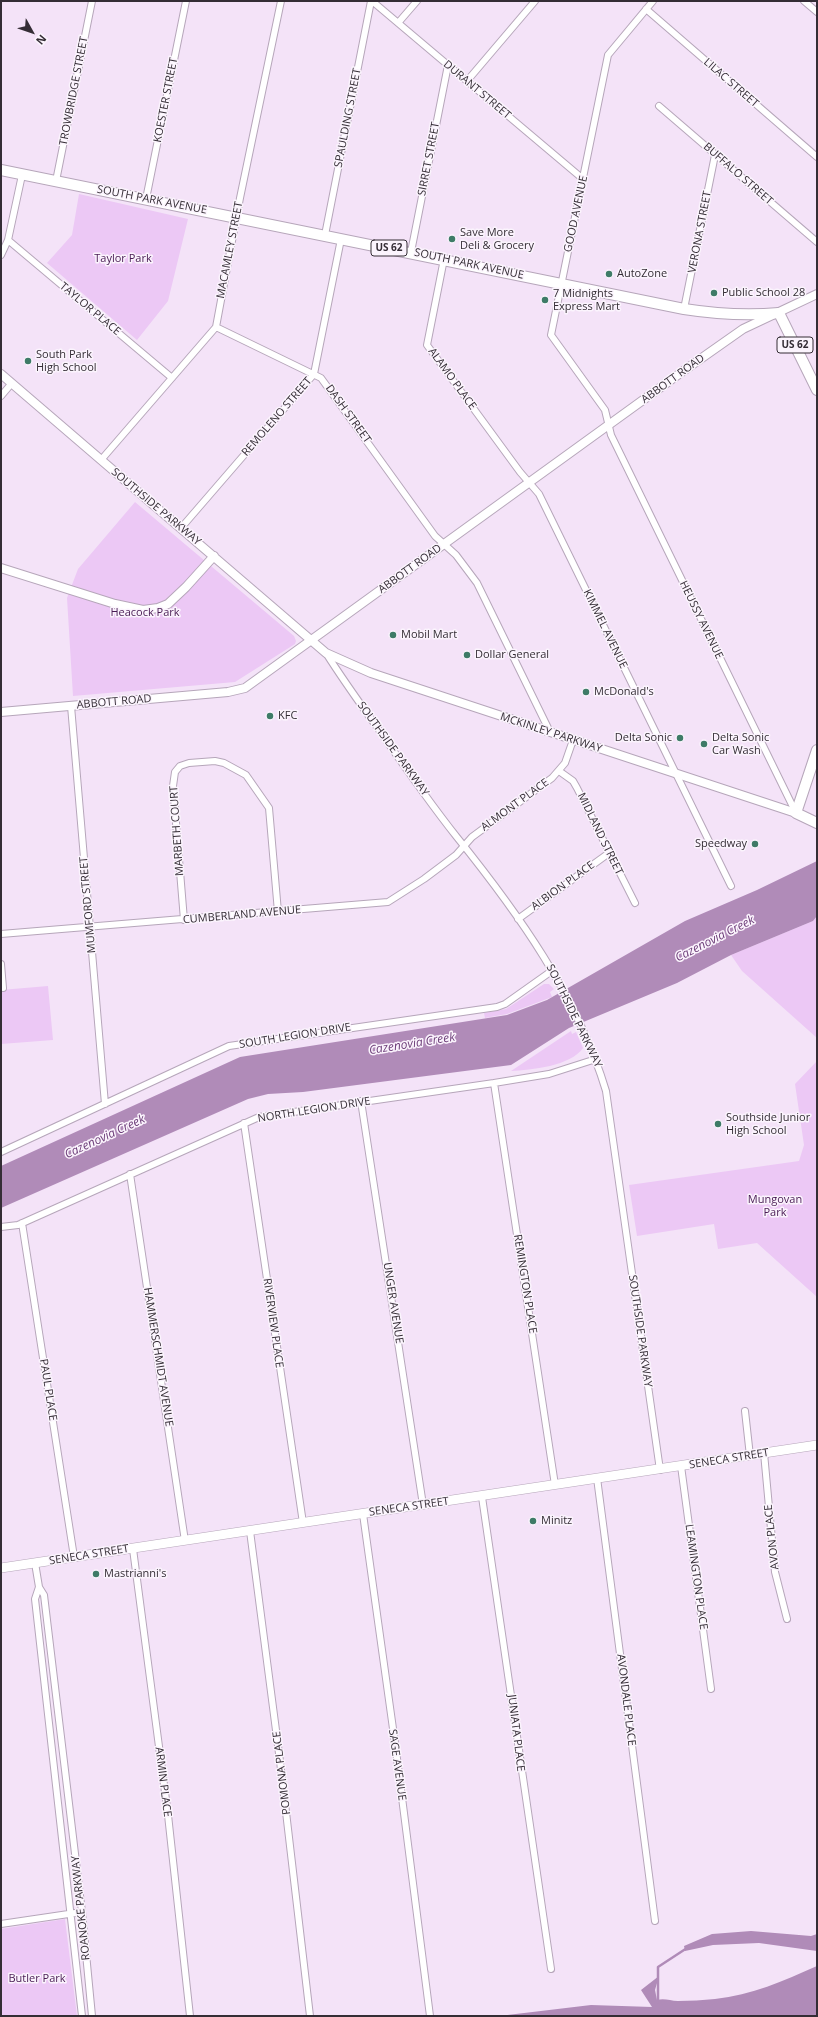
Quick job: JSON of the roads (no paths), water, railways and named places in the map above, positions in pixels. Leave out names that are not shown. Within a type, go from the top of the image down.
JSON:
[{"type":"main road","name":"SOUTH PARK AVENUE","points":[[1,170],[411,252],[684,309],[722,315],[749,316],[779,313]]},
{"type":"main road","name":"US 62","points":[[779,313],[817,390]]},
{"type":"main road","points":[[817,750],[796,813],[817,824]]},
{"type":"main road","name":"SENECA STREET","points":[[1,1568],[482,1497],[817,1445]]},
{"type":"street","name":"TROWBRIDGE STREET","points":[[56,181],[92,1]]},
{"type":"street","name":"KOESTER STREET","points":[[146,199],[186,1]]},
{"type":"street","name":"MACAMLEY STREET","points":[[101,460],[216,326],[236,218],[280,1]]},
{"type":"street","name":"DURANT STREET","points":[[371,1],[582,179]]},
{"type":"street","name":"SPAULDING STREET","points":[[325,235],[371,1]]},
{"type":"street","points":[[398,23],[417,1]]},
{"type":"street","points":[[467,81],[536,1]]},
{"type":"street","name":"GOOD AVENUE","points":[[608,425],[605,410],[551,335],[608,55],[653,1]]},
{"type":"street","points":[[804,1],[817,12]]},
{"type":"street","name":"LILAC STREET","points":[[646,10],[817,157]]},
{"type":"street","name":"SIRRET STREET","points":[[411,252],[448,65]]},
{"type":"street","name":"BUFFALO STREET","points":[[659,106],[817,242]]},
{"type":"street","name":"VERONA STREET","points":[[684,309],[715,155]]},
{"type":"street","points":[[1,255],[8,240],[22,174]]},
{"type":"street","name":"REMOLENO STREET","points":[[181,528],[314,374],[341,238]]},
{"type":"street","name":"TAYLOR PLACE","points":[[8,240],[172,378]]},
{"type":"street","name":"ALAMO PLACE","points":[[444,259],[427,345],[520,472],[530,482]]},
{"type":"street","name":"SOUTH PARK AVENUE","points":[[779,313],[817,294]]},
{"type":"street","name":"ABBOTT ROAD","points":[[1,712],[237,691],[257,680],[608,425],[743,329],[779,313]]},
{"type":"street","name":"DASH STREET","points":[[216,326],[321,378],[435,536],[444,544]]},
{"type":"street","name":"SOUTHSIDE PARKWAY","points":[[1,374],[311,641]]},
{"type":"street","points":[[1,396],[12,383]]},
{"type":"street","name":"HEUSSY AVENUE","points":[[608,425],[611,435],[796,813]]},
{"type":"street","name":"KIMMEL AVENUE","points":[[530,482],[539,494],[731,886]]},
{"type":"street","points":[[444,544],[456,556],[477,583],[550,732]]},
{"type":"street","points":[[1,568],[115,604],[143,610],[158,608],[168,604],[186,587],[214,556]]},
{"type":"street","name":"MCKINLEY PARKWAY","points":[[311,641],[326,653],[363,670],[796,813]]},
{"type":"street","name":"SOUTHSIDE PARKWAY","points":[[326,653],[403,763],[518,919],[553,970],[596,1059],[606,1090],[660,1470]]},
{"type":"street","name":"MUMFORD STREET","points":[[71,706],[105,1104]]},
{"type":"street","name":"ALMONT PLACE","points":[[465,846],[472,836],[544,785],[559,771],[565,763],[573,740]]},
{"type":"street","name":"MARBETH COURT","points":[[184,920],[172,786],[175,772],[180,766],[188,763],[215,761],[233,767],[246,775],[269,808],[278,912]]},
{"type":"street","name":"MIDLAND STREET","points":[[559,771],[573,781],[635,903]]},
{"type":"street","name":"CUMBERLAND AVENUE","points":[[1,934],[90,928],[388,902],[424,879],[456,855],[465,846]]},
{"type":"street","name":"ALBION PLACE","points":[[518,919],[609,853]]},
{"type":"street","points":[[1,964],[3,988]]},
{"type":"street","name":"SOUTH LEGION DRIVE","points":[[1,1152],[230,1046],[497,1007],[505,1004],[553,970]]},
{"type":"street","name":"NORTH LEGION DRIVE","points":[[1,1227],[22,1223],[259,1117],[549,1074],[596,1059]]},
{"type":"street","name":"REMINGTON PLACE","points":[[494,1083],[555,1485]]},
{"type":"street","name":"UNGER AVENUE","points":[[361,1101],[423,1505]]},
{"type":"street","name":"RIVERVIEW PLACE","points":[[244,1123],[303,1523]]},
{"type":"street","name":"HAMMERSCHMIDT AVENUE","points":[[130,1174],[185,1541]]},
{"type":"street","name":"PAUL PLACE","points":[[22,1223],[74,1557]]},
{"type":"street","points":[[745,1411],[750,1456]]},
{"type":"street","name":"AVON PLACE","points":[[764,1453],[775,1572],[787,1619]]},
{"type":"street","name":"LEAMINGTON PLACE","points":[[681,1466],[711,1689]]},
{"type":"street","name":"AVONDALE PLACE","points":[[597,1478],[655,1921]]},
{"type":"street","name":"JUNIATA PLACE","points":[[482,1497],[550,1969]]},
{"type":"street","name":"SAGE AVENUE","points":[[363,1514],[395,1743],[430,2016]]},
{"type":"street","name":"POMONA PLACE","points":[[250,1531],[280,1761],[310,2016]]},
{"type":"street","name":"ARMIN PLACE","points":[[133,1548],[168,1814],[190,2016]]},
{"type":"street","name":"ROANOKE PARKWAY","points":[[35,1563],[38,1587],[36,1599],[82,2016]]},
{"type":"street","name":"ROANOKE PARKWAY","points":[[38,1587],[44,1595],[57,1698],[82,1912],[92,2016]]},
{"type":"street","points":[[47,1699],[57,1698]]},
{"type":"street","points":[[59,1801],[68,1800]]},
{"type":"street","points":[[1,1924],[82,1912]]},
{"type":"water","name":"Cazenovia Creek","points":[[817,861],[817,916],[813,921],[731,955],[677,983],[569,1028],[511,1065],[303,1092],[268,1094],[248,1099],[1,1208],[1,1166],[240,1057],[507,1015],[547,1000],[685,921],[757,890]]},
{"type":"water","points":[[751,1931],[811,1936],[817,1934],[817,1951],[759,1943],[713,1945],[685,1951],[684,1946],[712,1934]]},
{"type":"water","points":[[817,1966],[817,2016],[499,2016],[591,2005],[652,2007],[641,1990],[659,1976],[655,1990],[657,2000],[687,2001],[729,1997],[767,1987]]},
{"type":"waterway","points":[[658,2002],[658,1967],[687,1948]]},
{"type":"place","name":"Save More Deli & Grocery","points":[[452,239]]},
{"type":"place","name":"AutoZone","points":[[609,274]]},
{"type":"place","name":"Public School 28","points":[[714,293]]},
{"type":"place","name":"7 Midnights Express Mart","points":[[545,300]]},
{"type":"place","name":"South Park High School","points":[[28,361]]},
{"type":"place","name":"Mobil Mart","points":[[393,635]]},
{"type":"place","name":"Dollar General","points":[[467,655]]},
{"type":"place","name":"McDonald's","points":[[586,692]]},
{"type":"place","name":"KFC","points":[[270,716]]},
{"type":"place","name":"Delta Sonic","points":[[680,738]]},
{"type":"place","name":"Delta Sonic Car Wash","points":[[704,744]]},
{"type":"place","name":"Speedway","points":[[755,844]]},
{"type":"place","name":"Southside Junior High School","points":[[718,1124]]},
{"type":"place","name":"Minitz","points":[[533,1521]]},
{"type":"place","name":"Mastrianni's","points":[[96,1574]]},
{"type":"park label","name":"Taylor Park","points":[[123,259]]},
{"type":"park label","name":"Heacock Park","points":[[145,613]]},
{"type":"park label","name":"Mungovan Park","points":[[775,1206]]},
{"type":"park label","name":"Butler Park","points":[[37,1979]]}]
